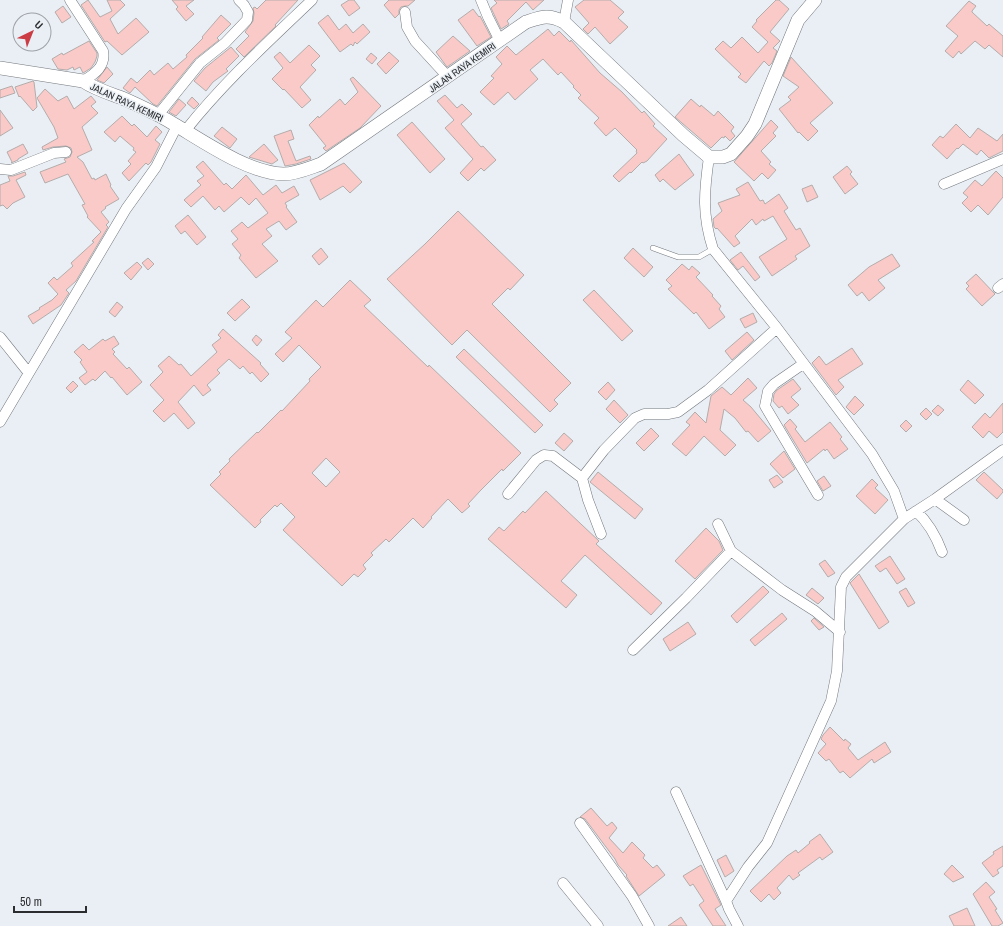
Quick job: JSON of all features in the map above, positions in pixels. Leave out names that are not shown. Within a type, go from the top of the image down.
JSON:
[{"type":"street","points":[[70,0],[103,51],[104,57],[102,65],[94,74],[83,81]]},
{"type":"street","points":[[158,115],[200,63],[225,43],[247,20],[248,12],[239,0]]},
{"type":"street","points":[[0,422],[28,372],[126,209],[181,129],[231,78],[312,0]]},
{"type":"street","points":[[481,0],[500,41]]},
{"type":"street","points":[[564,22],[568,0]]},
{"type":"street","points":[[815,0],[798,20],[755,124],[747,136],[731,154],[723,158],[709,157],[704,190],[705,217],[708,235],[713,249],[777,328],[872,454],[894,491],[904,519]]},
{"type":"street","points":[[405,12],[407,27],[415,41],[448,76]]},
{"type":"street","name":"JALAN RAYA KEMIRI","points":[[0,68],[83,81],[94,88],[121,98],[158,115],[243,164],[266,171],[284,174],[297,172],[321,164],[526,22],[544,16],[554,17],[564,22],[683,136],[709,157]]},
{"type":"street","points":[[0,169],[11,170],[54,153],[66,152]]},
{"type":"street","points":[[944,184],[1003,159]]},
{"type":"street","points":[[582,478],[604,450],[635,418],[644,414],[668,414],[678,412],[708,390],[777,328]]},
{"type":"street","points":[[0,337],[28,372]]},
{"type":"street","points":[[803,364],[774,384],[768,391],[764,406],[818,495]]},
{"type":"street","points":[[726,901],[748,867],[767,844],[831,701],[837,671],[840,632],[840,594],[841,587],[846,577],[904,519],[1003,450]]},
{"type":"street","points":[[508,494],[536,460],[544,455],[553,456],[582,478],[588,500],[601,534]]},
{"type":"street","points":[[934,499],[964,520]]},
{"type":"street","points":[[916,511],[925,520],[942,552]]},
{"type":"street","points":[[718,524],[731,551],[782,590],[815,611],[840,632]]},
{"type":"street","points":[[633,650],[731,551]]},
{"type":"street","points":[[676,792],[738,926]]},
{"type":"street","points":[[580,822],[632,896],[649,926]]},
{"type":"street","points":[[563,883],[598,926]]},
{"type":"lane","points":[[652,248],[678,257],[699,257],[713,249]]},
{"type":"building","points":[[88,0],[100,17],[112,11],[107,0],[120,0],[125,5],[110,19],[118,34],[136,18],[149,32],[122,55],[107,41],[105,42],[81,5]]},
{"type":"building","points":[[172,0],[194,0],[186,6],[194,14],[186,21],[176,9],[178,7]]},
{"type":"building","points":[[266,0],[298,0],[275,25],[276,26],[244,57],[236,49],[249,36],[245,32],[253,21],[253,8],[255,7],[257,9]]},
{"type":"building","points":[[349,0],[354,0],[360,8],[349,16],[341,5]]},
{"type":"building","points":[[389,0],[415,0],[408,6],[401,7],[399,14],[395,18],[384,5]]},
{"type":"building","points":[[494,0],[544,0],[533,10],[526,2],[507,21],[509,24],[501,29],[491,8],[497,3]]},
{"type":"building","points":[[584,0],[610,0],[624,12],[618,18],[628,27],[610,44],[595,27],[588,34],[583,29],[589,23],[575,7]]},
{"type":"building","points":[[776,0],[779,0],[789,9],[770,32],[780,41],[773,48],[777,51],[772,63],[769,66],[764,61],[746,83],[738,77],[741,74],[715,49],[723,41],[731,48],[742,37],[758,53],[768,42],[752,27],[757,21],[756,20]]},
{"type":"building","points":[[969,1],[976,6],[972,12],[987,26],[989,24],[1003,36],[1003,57],[989,45],[985,49],[975,41],[961,54],[959,51],[953,58],[945,51],[958,36],[946,26]]},
{"type":"building","points":[[63,6],[71,17],[62,23],[55,12]]},
{"type":"building","points":[[473,9],[479,17],[480,16],[491,37],[477,46],[458,20]]},
{"type":"building","points":[[221,15],[231,24],[217,38],[219,40],[195,59],[157,106],[135,87],[130,93],[123,88],[131,78],[137,83],[150,70],[154,75],[168,63],[173,69],[187,57],[186,55],[203,38],[202,37]]},
{"type":"building","points":[[328,15],[339,30],[346,24],[353,33],[363,24],[370,32],[357,44],[355,42],[353,46],[351,44],[340,52],[318,23]]},
{"type":"building","points":[[548,29],[554,36],[559,31],[570,42],[571,40],[600,73],[622,92],[642,113],[644,111],[655,124],[653,126],[667,139],[647,161],[642,162],[619,182],[613,176],[637,153],[637,150],[615,128],[606,136],[594,123],[599,118],[578,98],[581,95],[573,87],[574,86],[561,72],[558,75],[543,59],[530,70],[538,79],[515,100],[508,92],[494,105],[480,92],[494,78],[491,76],[502,64],[496,57],[507,46],[516,55]]},
{"type":"building","points":[[453,36],[470,51],[447,67],[436,52]]},
{"type":"building","points":[[89,41],[97,53],[95,62],[91,68],[83,73],[80,67],[74,70],[73,67],[67,70],[58,69],[52,59],[62,53],[63,55]]},
{"type":"building","points":[[309,45],[320,56],[311,65],[316,70],[300,87],[311,100],[302,108],[272,79],[283,68],[274,57],[280,52],[290,63]]},
{"type":"building","points":[[231,47],[239,56],[226,69],[228,71],[213,82],[206,91],[194,81],[205,68]]},
{"type":"building","points":[[389,52],[399,61],[386,74],[377,64]]},
{"type":"building","points":[[371,53],[377,58],[372,64],[366,59]]},
{"type":"building","points":[[791,57],[833,103],[810,123],[818,131],[808,141],[799,132],[798,133],[779,109],[791,100],[788,97],[799,87],[783,76]]},
{"type":"building","points":[[107,67],[113,74],[104,83],[97,80]]},
{"type":"building","points":[[353,77],[381,106],[360,128],[326,151],[323,148],[326,146],[309,125],[340,99],[345,105],[358,92],[350,79]]},
{"type":"building","points":[[33,81],[37,107],[33,111],[20,96],[19,97],[15,87]]},
{"type":"building","points":[[12,86],[15,93],[0,98],[0,90]]},
{"type":"building","points":[[45,89],[58,101],[67,96],[74,109],[91,96],[96,102],[91,106],[98,113],[82,127],[92,150],[77,157],[83,162],[92,179],[94,178],[95,180],[106,174],[111,185],[110,186],[119,199],[105,207],[106,208],[101,212],[109,222],[106,225],[108,227],[76,281],[66,290],[69,293],[61,305],[33,324],[28,316],[40,309],[39,308],[52,300],[58,294],[48,283],[54,277],[57,280],[73,266],[71,263],[94,242],[92,241],[101,232],[87,217],[88,216],[82,205],[85,204],[68,174],[45,183],[40,172],[66,162],[64,159],[70,157],[72,152],[71,148],[66,146],[53,147],[43,150],[42,147],[58,138],[54,127],[37,98]]},
{"type":"building","points":[[445,95],[457,108],[462,104],[472,114],[461,124],[481,147],[483,146],[496,160],[484,171],[481,168],[468,181],[460,173],[473,159],[445,128],[454,120],[437,101]]},
{"type":"building","points":[[192,97],[199,104],[194,109],[187,103]]},
{"type":"building","points":[[179,99],[186,105],[176,116],[169,112]]},
{"type":"building","points":[[691,99],[714,116],[718,111],[734,127],[731,131],[735,136],[730,141],[725,136],[724,138],[722,137],[711,148],[675,117]]},
{"type":"building","points":[[0,110],[13,128],[0,136]]},
{"type":"building","points":[[122,116],[132,126],[134,124],[147,137],[156,126],[162,132],[155,140],[160,144],[151,162],[148,165],[146,163],[129,181],[122,173],[131,164],[128,161],[136,152],[133,150],[134,148],[120,136],[115,142],[104,132]]},
{"type":"building","points":[[771,120],[778,127],[773,133],[776,136],[761,151],[771,162],[769,164],[776,170],[768,179],[762,173],[754,181],[734,162]]},
{"type":"building","points":[[412,122],[445,159],[430,173],[397,135]]},
{"type":"building","points":[[956,124],[970,138],[978,128],[997,141],[1003,134],[1003,151],[989,158],[981,150],[977,155],[963,144],[947,159],[932,145],[940,136],[943,138]]},
{"type":"building","points":[[222,127],[237,139],[230,148],[214,136]]},
{"type":"building","points":[[291,130],[294,139],[288,141],[296,161],[310,156],[311,159],[285,166],[274,136]]},
{"type":"building","points":[[23,144],[28,153],[11,163],[12,162],[7,152]]},
{"type":"building","points":[[264,144],[278,160],[272,164],[249,157]]},
{"type":"building","points":[[679,154],[694,175],[675,190],[663,179],[660,182],[655,175]]},
{"type":"building","points":[[203,161],[224,185],[226,183],[232,189],[246,175],[263,195],[276,185],[282,193],[294,186],[299,195],[285,203],[287,206],[286,207],[297,222],[286,230],[279,221],[266,229],[272,236],[262,244],[278,261],[256,278],[239,258],[241,255],[232,244],[238,239],[231,231],[242,222],[248,228],[268,213],[256,198],[249,205],[241,197],[224,212],[219,206],[215,210],[203,196],[191,207],[184,200],[201,185],[197,181],[204,176],[196,167]]},
{"type":"building","points":[[344,163],[362,182],[350,193],[343,186],[320,200],[310,180]]},
{"type":"building","points":[[847,166],[852,172],[850,174],[858,184],[845,194],[833,177]]},
{"type":"building","points":[[996,171],[1003,178],[1003,197],[988,215],[978,205],[971,212],[962,203],[968,197],[963,193],[975,180],[982,186]]},
{"type":"building","points":[[25,172],[26,175],[16,180],[25,197],[13,203],[7,209],[3,205],[0,206],[0,185],[10,181],[8,176]]},
{"type":"building","points":[[748,182],[760,201],[763,200],[765,204],[779,194],[788,208],[784,211],[796,230],[800,228],[810,246],[795,256],[797,259],[772,276],[759,257],[787,239],[773,216],[764,221],[763,219],[756,225],[752,219],[735,236],[740,243],[734,247],[717,228],[716,229],[714,227],[713,219],[722,211],[718,203],[740,195],[736,189]]},
{"type":"building","points":[[812,185],[818,197],[807,202],[802,189]]},
{"type":"building","points":[[458,211],[524,275],[510,290],[508,288],[492,304],[571,383],[554,400],[558,404],[550,412],[467,330],[452,345],[387,279]]},
{"type":"building","points":[[188,215],[206,237],[197,245],[185,231],[181,234],[175,226]]},
{"type":"building","points":[[321,248],[328,257],[319,265],[312,256]]},
{"type":"building","points":[[633,248],[653,267],[644,277],[624,258]]},
{"type":"building","points":[[741,252],[760,277],[755,281],[743,266],[738,270],[730,260]]},
{"type":"building","points":[[892,254],[900,266],[878,280],[885,288],[869,301],[862,292],[857,296],[848,285],[869,267]]},
{"type":"building","points":[[148,258],[154,264],[148,270],[142,263]]},
{"type":"building","points":[[137,262],[142,267],[131,280],[124,273]]},
{"type":"building","points":[[682,264],[689,270],[692,266],[700,273],[696,277],[721,306],[719,309],[725,317],[709,329],[696,312],[694,314],[668,289],[672,286],[666,280]]},
{"type":"building","points":[[976,274],[995,294],[982,306],[966,289],[969,286],[966,283]]},
{"type":"building","points":[[350,280],[371,300],[364,306],[428,367],[429,365],[521,453],[480,491],[468,504],[470,506],[462,513],[448,499],[423,528],[413,518],[389,542],[386,539],[371,553],[373,555],[363,565],[366,569],[358,577],[354,574],[342,586],[283,530],[295,517],[281,503],[277,507],[275,505],[260,520],[261,522],[255,528],[210,485],[221,474],[219,472],[230,461],[229,459],[281,410],[282,411],[321,367],[299,345],[283,362],[275,354],[292,338],[285,332],[316,300],[323,307]],"holes":[[[326,458],[340,472],[326,487],[312,473]]]},
{"type":"building","points":[[594,290],[633,331],[622,341],[583,300]]},
{"type":"building","points":[[242,299],[250,307],[235,321],[227,313]]},
{"type":"building","points":[[117,302],[123,307],[115,317],[109,312]]},
{"type":"building","points":[[753,313],[757,322],[745,328],[740,319]]},
{"type":"building","points":[[223,329],[261,363],[260,364],[269,374],[261,382],[252,372],[250,374],[243,366],[240,369],[229,359],[217,370],[220,373],[207,385],[211,390],[203,396],[194,385],[178,402],[195,423],[188,429],[174,413],[164,422],[153,411],[164,400],[150,385],[163,372],[158,366],[169,356],[179,365],[181,364],[191,376],[217,352],[212,345],[221,338],[218,335]]},
{"type":"building","points":[[747,332],[754,340],[732,360],[725,351]]},
{"type":"building","points":[[256,335],[262,340],[257,346],[252,340]]},
{"type":"building","points":[[114,336],[119,344],[112,349],[115,352],[113,354],[127,369],[129,367],[142,382],[127,395],[105,371],[95,381],[93,379],[85,385],[79,378],[87,372],[80,362],[82,360],[74,352],[83,344],[89,350],[103,339],[105,341]]},
{"type":"building","points":[[852,348],[863,364],[838,380],[844,387],[836,395],[812,363],[819,356],[826,365]]},
{"type":"building","points":[[464,349],[543,425],[535,433],[456,357]]},
{"type":"building","points":[[748,378],[757,388],[743,400],[751,407],[771,431],[758,442],[748,431],[746,432],[735,418],[724,409],[720,430],[736,445],[725,456],[704,436],[686,456],[672,444],[690,425],[686,422],[695,412],[706,423],[711,396],[722,387],[731,395]]},
{"type":"building","points":[[793,379],[801,389],[791,397],[799,405],[788,414],[782,406],[779,408],[773,401],[774,394],[777,390]]},
{"type":"building","points":[[968,380],[984,395],[975,404],[960,390]]},
{"type":"building","points":[[73,381],[78,386],[71,393],[66,388]]},
{"type":"building","points":[[608,382],[615,390],[606,400],[598,392]]},
{"type":"building","points":[[855,396],[864,405],[854,415],[846,407]]},
{"type":"building","points":[[614,400],[628,415],[620,423],[606,409]]},
{"type":"building","points":[[1003,403],[1003,432],[997,438],[989,431],[983,438],[972,427],[985,413],[990,418]]},
{"type":"building","points":[[938,405],[944,410],[938,416],[932,411]]},
{"type":"building","points":[[926,408],[932,414],[926,420],[920,414]]},
{"type":"building","points":[[790,419],[797,427],[795,429],[805,442],[830,422],[842,437],[840,439],[848,449],[834,459],[827,449],[825,451],[824,449],[807,463],[784,425]]},
{"type":"building","points":[[906,420],[912,426],[906,432],[900,426]]},
{"type":"building","points":[[651,428],[659,436],[644,451],[636,443]]},
{"type":"building","points":[[564,433],[573,441],[564,451],[555,443]]},
{"type":"building","points":[[784,451],[795,469],[783,478],[770,464]]},
{"type":"building","points":[[598,472],[643,509],[635,519],[590,482]]},
{"type":"building","points":[[984,472],[1003,490],[997,499],[976,480]]},
{"type":"building","points":[[777,475],[783,482],[774,488],[769,480]]},
{"type":"building","points":[[824,476],[831,486],[823,491],[817,481]]},
{"type":"building","points":[[872,479],[878,485],[875,488],[888,500],[875,514],[856,496]]},
{"type":"building","points":[[546,491],[599,541],[596,544],[662,603],[651,615],[585,555],[561,581],[577,595],[566,608],[488,539],[499,527],[504,531],[523,511],[525,513]]},
{"type":"building","points":[[706,528],[719,541],[723,550],[695,579],[675,561]]},
{"type":"building","points":[[890,556],[905,579],[897,584],[886,568],[880,572],[875,566]]},
{"type":"building","points":[[825,560],[835,573],[828,577],[819,564]]},
{"type":"building","points":[[859,574],[889,622],[879,629],[850,583]]},
{"type":"building","points":[[763,586],[769,592],[737,623],[731,616]]},
{"type":"building","points":[[812,588],[824,598],[818,604],[806,595]]},
{"type":"building","points":[[906,588],[915,603],[908,607],[899,592]]},
{"type":"building","points":[[782,613],[787,619],[755,646],[750,640]]},
{"type":"building","points":[[814,618],[824,627],[819,630],[811,621]]},
{"type":"building","points":[[688,622],[696,634],[670,651],[663,639]]},
{"type":"building","points":[[830,727],[844,741],[845,739],[851,744],[848,748],[858,760],[885,742],[891,752],[874,763],[872,759],[850,778],[843,771],[840,773],[829,759],[826,761],[818,753],[826,744],[821,739]]},
{"type":"building","points":[[591,808],[607,826],[612,822],[617,828],[609,838],[623,853],[632,842],[645,855],[643,858],[653,868],[657,865],[665,875],[639,896],[626,876],[627,875],[585,819],[580,817]]},
{"type":"building","points":[[820,834],[833,852],[822,860],[820,857],[798,873],[800,875],[793,880],[789,875],[777,888],[781,893],[774,900],[769,894],[761,902],[750,891],[787,856],[796,850],[798,853]]},
{"type":"building","points":[[1003,846],[1003,866],[997,870],[999,873],[993,877],[982,863],[994,854],[993,852]]},
{"type":"building","points":[[726,855],[734,871],[725,877],[717,860]]},
{"type":"building","points":[[701,865],[721,905],[715,909],[726,926],[713,926],[699,905],[704,901],[693,884],[690,886],[683,876]]},
{"type":"building","points":[[952,865],[964,877],[953,882],[944,874]]},
{"type":"building","points":[[986,882],[995,892],[989,897],[997,909],[995,910],[1003,923],[998,926],[992,926],[973,894]]},
{"type":"building","points":[[967,908],[975,926],[954,926],[949,916]]},
{"type":"building","points":[[681,917],[687,926],[668,926]]}]
